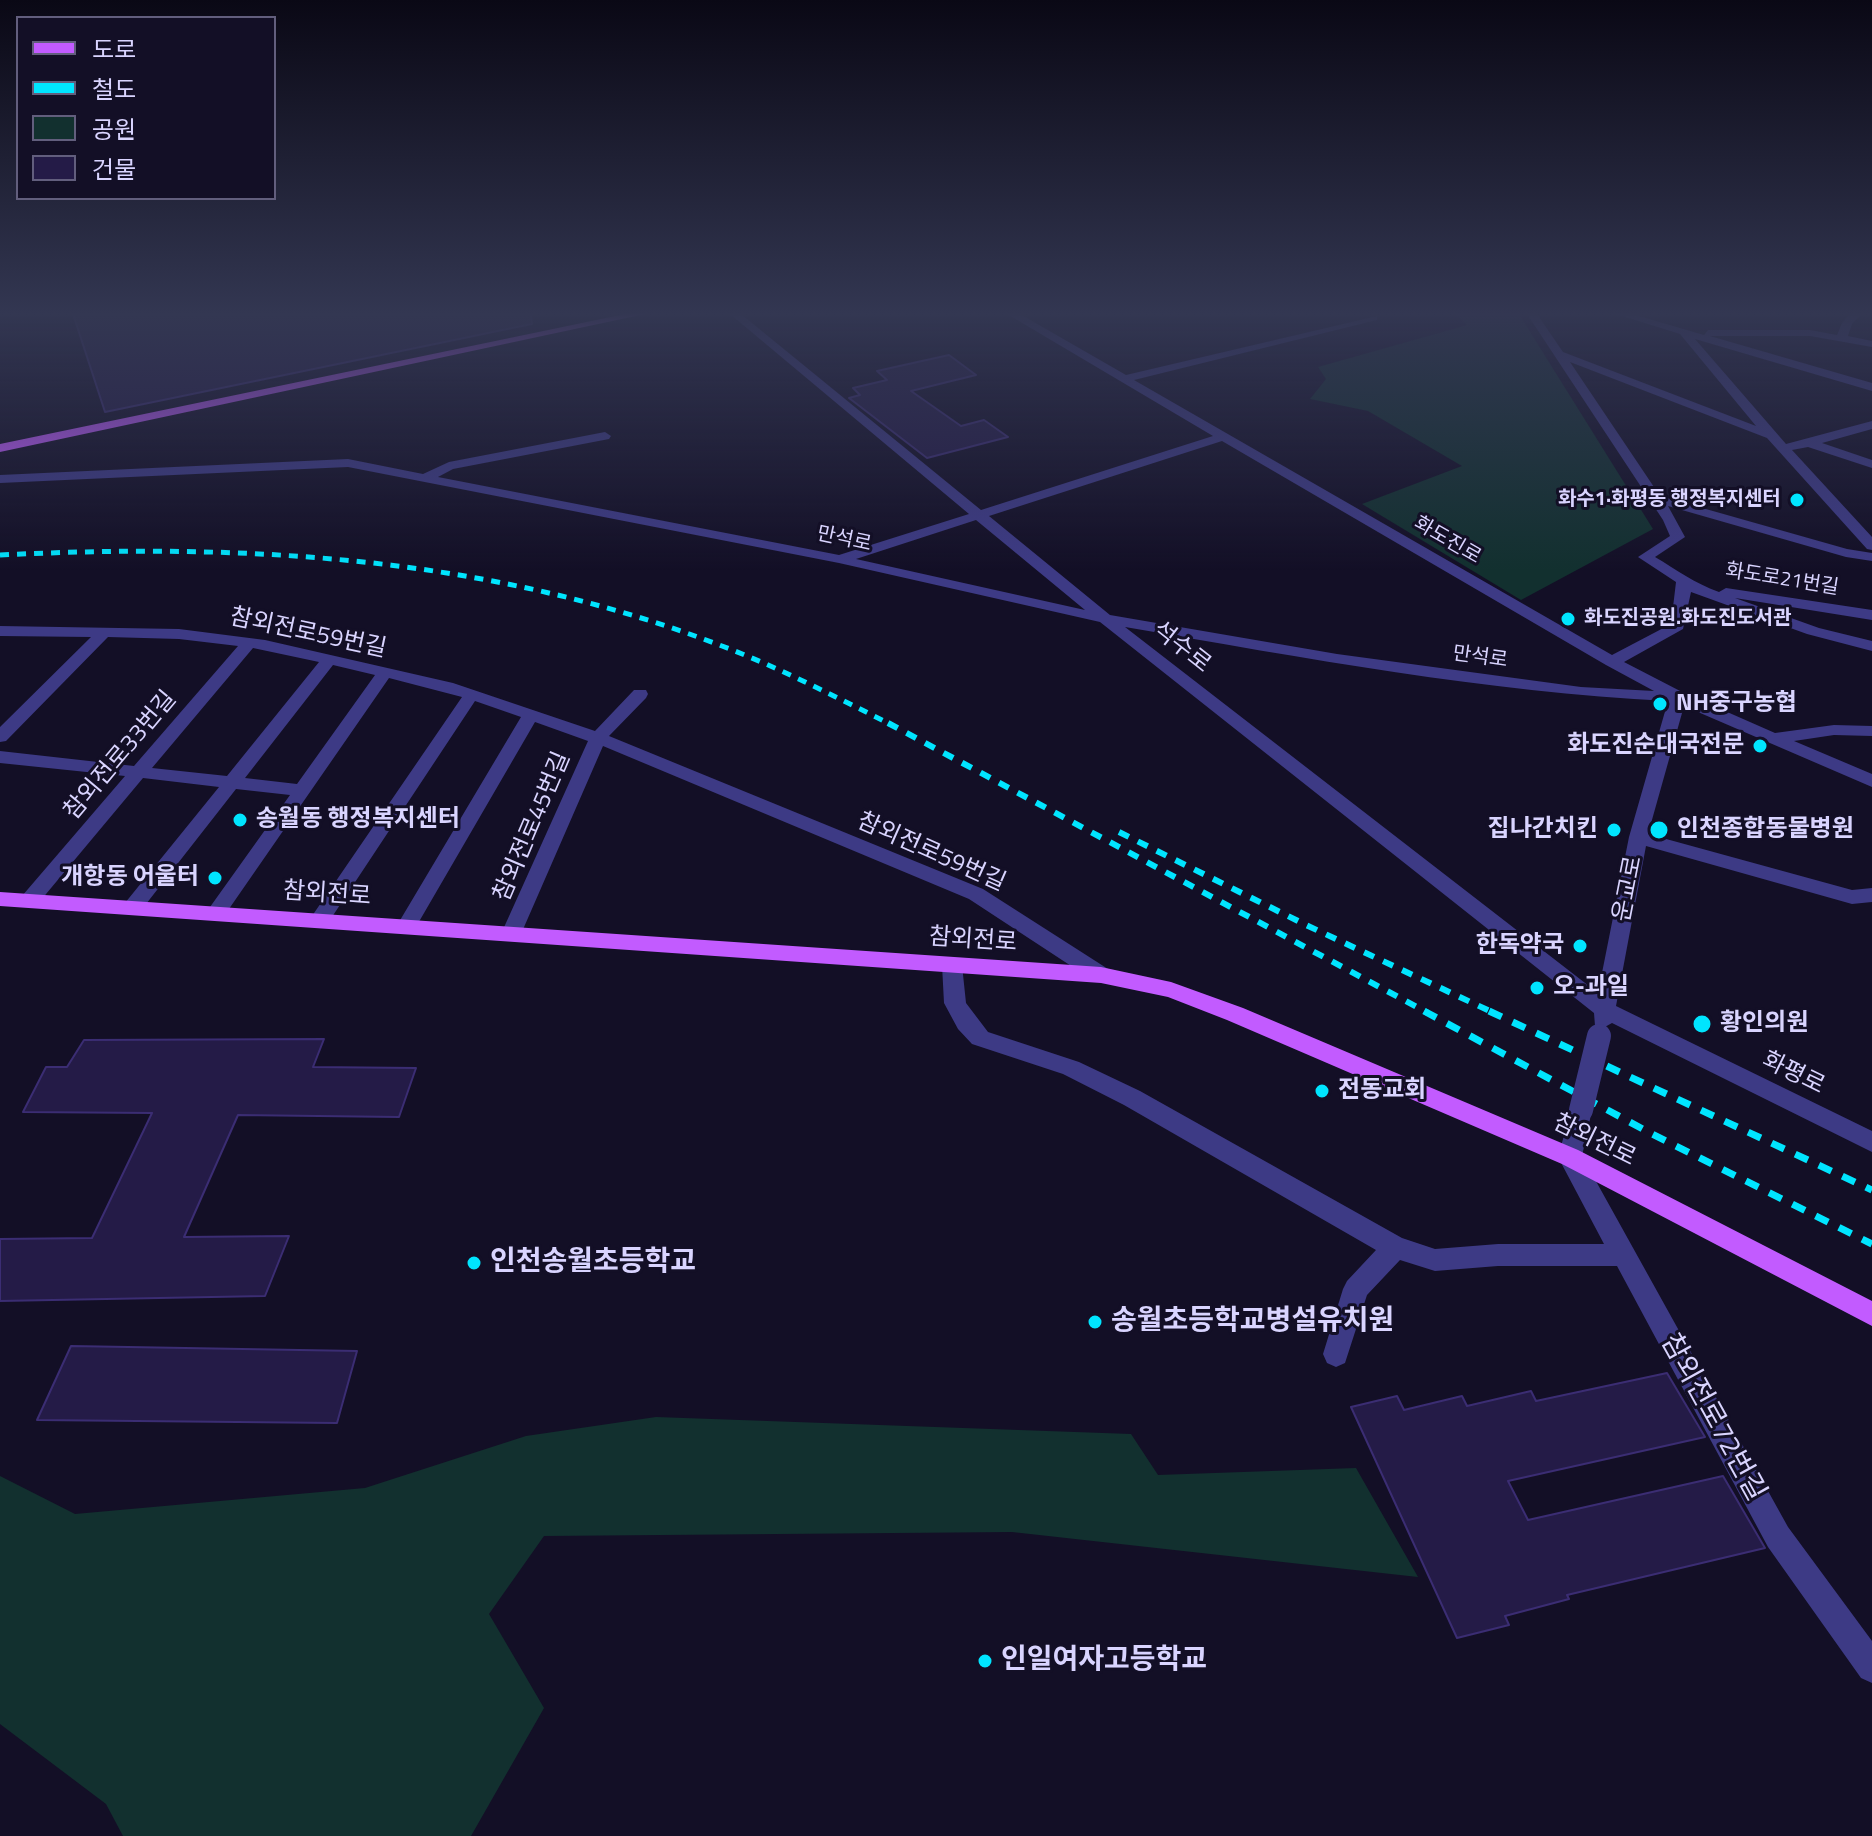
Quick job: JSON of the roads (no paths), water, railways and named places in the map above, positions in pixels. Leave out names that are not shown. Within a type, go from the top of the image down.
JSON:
[{"type":"main road","points":[[0,448],[228,400]]},
{"type":"main road","name":"참외전로","points":[[0,899],[1101,975],[1171,990],[1235,1014],[1570,1157],[1872,1314]]},
{"type":"street","name":"석수로","points":[[840,400],[1105,619],[1605,1010]]},
{"type":"street","name":"화도진로","points":[[1159,400],[1612,662],[1678,697],[1872,781]]},
{"type":"street","points":[[1591,400],[1678,537],[1645,557],[1682,579],[1685,585],[1678,626],[1612,662]]},
{"type":"street","points":[[1679,400],[1771,435]]},
{"type":"street","points":[[1741,400],[1872,546]]},
{"type":"street","points":[[1784,448],[1812,444],[1844,430],[1872,425]]},
{"type":"street","points":[[1844,430],[1872,437]]},
{"type":"street","points":[[425,478],[449,466],[605,436]]},
{"type":"street","points":[[839,559],[1223,437]]},
{"type":"street","points":[[1812,444],[1872,464]]},
{"type":"street","name":"만석로","points":[[0,479],[348,463],[839,559],[1105,619],[1337,659],[1581,692],[1678,697]]},
{"type":"street","points":[[1654,498],[1846,553],[1872,557]]},
{"type":"street","points":[[1685,585],[1831,636],[1872,646]]},
{"type":"street","name":"화도로21번길","points":[[1685,585],[1872,615]]},
{"type":"street","name":"참외전로59번길","points":[[0,631],[179,634],[249,643],[447,686],[598,738],[976,894],[1101,975]]},
{"type":"street","points":[[0,737],[106,631]]},
{"type":"street","name":"참외전로33번길","points":[[29,901],[249,643]]},
{"type":"street","points":[[132,908],[328,661]]},
{"type":"street","points":[[215,914],[384,674]]},
{"type":"street","points":[[598,738],[640,694]]},
{"type":"street","points":[[319,921],[471,695]]},
{"type":"street","name":"운교로","points":[[1570,1157],[1605,1010],[1638,837],[1678,697]]},
{"type":"street","points":[[406,927],[531,715]]},
{"type":"street","points":[[1774,738],[1834,730],[1872,731]]},
{"type":"street","name":"참외전로45번길","points":[[511,934],[598,738]]},
{"type":"street","points":[[0,757],[301,790]]},
{"type":"street","points":[[1638,837],[1852,897],[1872,895]]},
{"type":"street","points":[[952,965],[955,1003],[966,1023],[980,1038],[1071,1068],[1132,1098],[1396,1248],[1435,1260],[1498,1255],[1623,1255]]},
{"type":"street","name":"화평로","points":[[1605,1010],[1872,1142]]},
{"type":"street","name":"참외전로72번길","points":[[1570,1157],[1778,1537],[1872,1667]]},
{"type":"street","points":[[1336,1354],[1356,1289],[1375,1266],[1396,1248]]},
{"type":"railway","points":[[0,555],[92,552],[275,555],[366,562],[456,574],[545,592],[634,616],[722,646],[787,673],[888,723]]},
{"type":"railway","points":[[888,723],[1428,1013]]},
{"type":"railway","points":[[1119,832],[1306,925],[1494,1013]]},
{"type":"railway","points":[[1424,1011],[1652,1134],[1872,1244]]},
{"type":"railway","points":[[1489,1011],[1872,1190]]},
{"type":"place","name":"화수1·화평동 행정복지센터","points":[[1797,500]]},
{"type":"place","name":"화도진공원.화도진도서관","points":[[1568,619]]},
{"type":"place","name":"NH중구농협","points":[[1660,704]]},
{"type":"place","name":"화도진순대국전문","points":[[1760,746]]},
{"type":"place","name":"송월동 행정복지센터","points":[[240,820]]},
{"type":"place","name":"집나간치킨","points":[[1614,830]]},
{"type":"place","name":"인천종합동물병원","points":[[1659,830]]},
{"type":"place","name":"개항동 어울터","points":[[215,878]]},
{"type":"place","name":"한독약국","points":[[1580,946]]},
{"type":"place","name":"오-과일","points":[[1537,988]]},
{"type":"place","name":"황인의원","points":[[1702,1024]]},
{"type":"place","name":"전동교회","points":[[1322,1091]]},
{"type":"place","name":"인천송월초등학교","points":[[474,1263]]},
{"type":"place","name":"송월초등학교병설유치원","points":[[1095,1322]]},
{"type":"place","name":"인일여자고등학교","points":[[985,1661]]}]
